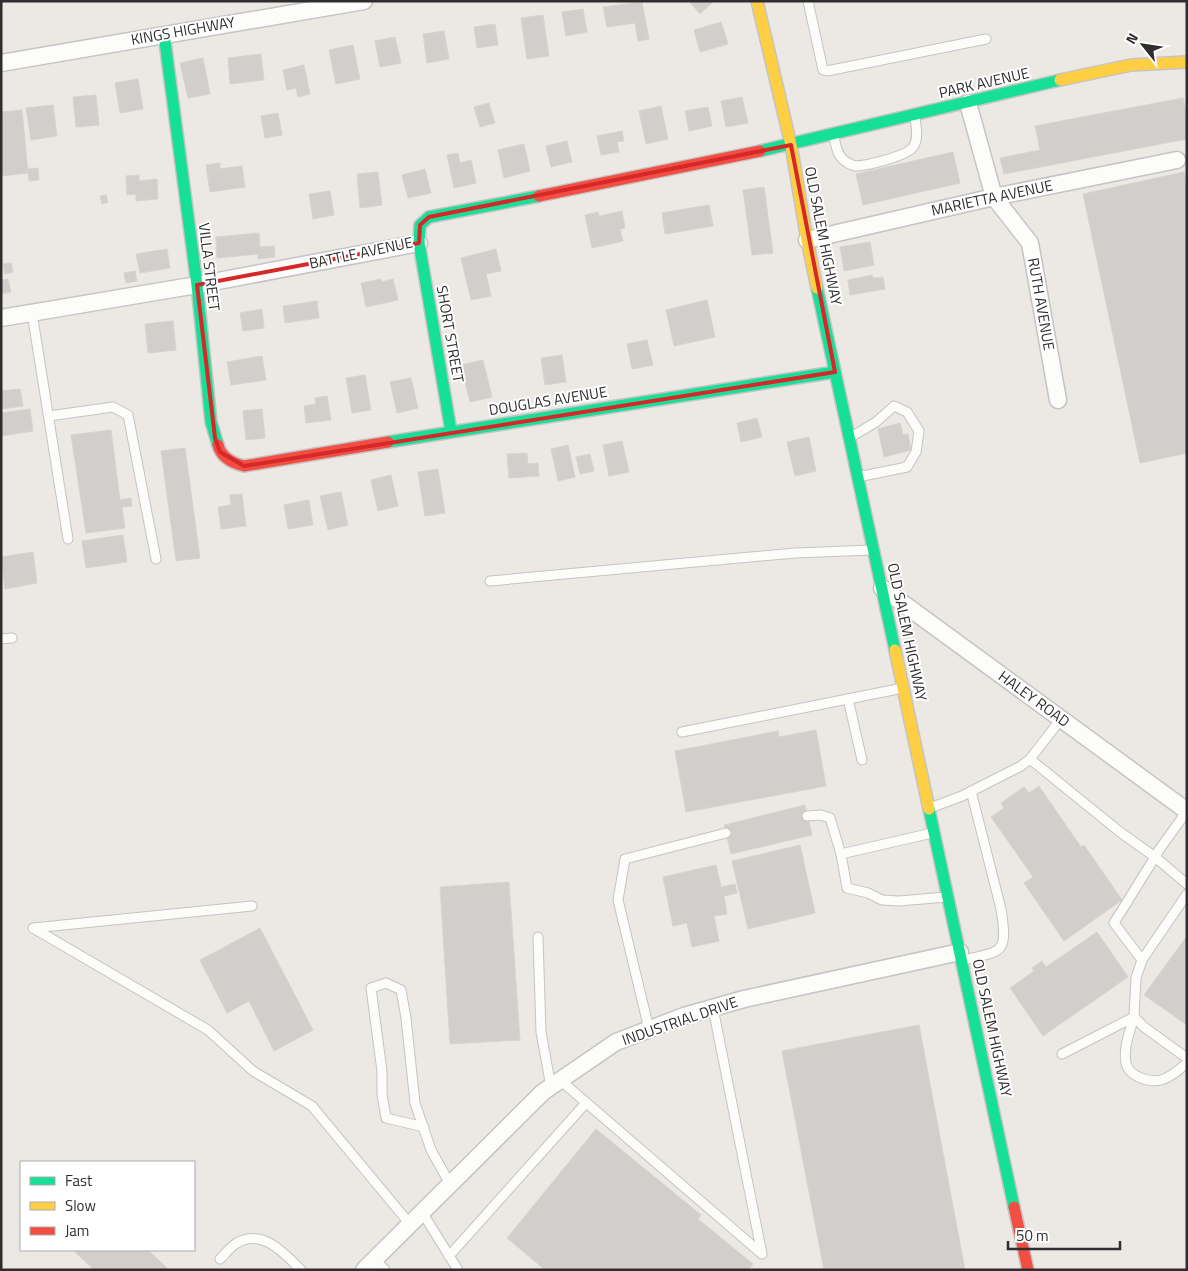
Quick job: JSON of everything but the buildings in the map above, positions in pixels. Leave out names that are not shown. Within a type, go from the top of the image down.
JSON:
[{"type":"street","name":"KINGS HIGHWAY","points":[[1,63],[164,34],[272,9],[364,1]]},
{"type":"street","name":"OLD SALEM HIGHWAY","points":[[757,1],[791,145],[807,240],[1028,1270]]},
{"type":"street","name":"VILLA STREET","points":[[164,34],[197,285],[211,422],[220,452],[236,464],[244,466],[266,463]]},
{"type":"street","name":"PARK AVENUE","points":[[791,145],[915,114],[968,103],[998,94],[1131,65],[1187,62]]},
{"type":"street","name":"RUTH AVENUE","points":[[968,103],[994,197],[1030,244],[1058,400]]},
{"type":"street","name":"BATTLE AVENUE","points":[[1,318],[197,285],[419,243],[420,225],[429,217],[791,145]]},
{"type":"street","name":"MARIETTA AVENUE","points":[[807,240],[994,197],[1182,159]]},
{"type":"street","name":"SHORT STREET","points":[[419,243],[451,431]]},
{"type":"street","name":"DOUGLAS AVENUE","points":[[266,463],[451,431],[835,372]]},
{"type":"street","name":"HALEY ROAD","points":[[882,588],[1187,811]]},
{"type":"street","name":"INDUSTRIAL DRIVE","points":[[374,1266],[416,1218],[543,1092],[616,1042],[684,1016],[753,997],[961,956]]},
{"type":"lane","points":[[808,1],[823,70],[986,39]]},
{"type":"lane","points":[[833,134],[842,160],[854,166],[892,158],[907,153],[914,147],[917,138],[915,114]]},
{"type":"lane","points":[[32,313],[68,538]]},
{"type":"lane","points":[[849,438],[876,422],[894,406],[907,412],[919,432],[916,452],[907,468],[858,477]]},
{"type":"lane","points":[[49,416],[113,407],[128,415],[156,559]]},
{"type":"lane","points":[[490,580],[795,553],[874,550]]},
{"type":"lane","points":[[1,639],[12,638]]},
{"type":"lane","points":[[682,732],[903,688]]},
{"type":"lane","points":[[848,699],[862,760]]},
{"type":"lane","points":[[929,808],[971,791],[1021,766],[1030,758],[1062,719]]},
{"type":"lane","points":[[1030,758],[1187,884]]},
{"type":"lane","points":[[961,956],[990,954],[998,951],[1004,939],[1001,909],[971,791]]},
{"type":"lane","points":[[1142,960],[1114,923],[1159,850],[1187,811]]},
{"type":"lane","points":[[807,816],[821,815],[830,818],[841,854],[846,888],[868,893],[882,900],[899,901],[948,897]]},
{"type":"lane","points":[[649,1029],[618,900],[625,859],[726,833]]},
{"type":"lane","points":[[841,854],[935,833]]},
{"type":"lane","points":[[1187,894],[1142,960],[1136,978],[1134,1017],[1126,1048],[1126,1064],[1133,1074],[1146,1080],[1161,1080],[1187,1063]]},
{"type":"lane","points":[[252,906],[33,928],[208,1030],[253,1071],[312,1106],[416,1218],[449,1256],[458,1270]]},
{"type":"lane","points":[[538,937],[541,1032],[556,1084],[586,1103],[762,1254],[713,1008]]},
{"type":"lane","points":[[424,1127],[386,1118],[372,988],[386,983],[401,990],[406,1018],[414,1103],[424,1127],[431,1150],[450,1184]]},
{"type":"lane","points":[[1062,1054],[1134,1017]]},
{"type":"lane","points":[[1134,1017],[1144,1027],[1187,1058]]},
{"type":"lane","points":[[449,1256],[586,1103]]},
{"type":"lane","points":[[220,1259],[237,1243],[252,1238],[274,1244],[301,1270]]},
{"type":"highlighted area","points":[[791,145],[835,372],[244,466],[220,452],[215,438],[197,285],[419,243],[420,225],[429,217]]},
{"type":"traffic: fast","points":[[164,34],[197,285],[211,422],[218,445]]},
{"type":"traffic: fast","points":[[760,151],[1060,80]]},
{"type":"traffic: fast","points":[[451,431],[419,243],[420,225],[429,217],[539,196]]},
{"type":"traffic: fast","points":[[817,288],[895,650]]},
{"type":"traffic: fast","points":[[388,442],[835,372]]},
{"type":"traffic: fast","points":[[929,809],[1014,1207]]},
{"type":"traffic: slow","points":[[757,1],[791,145],[817,288]]},
{"type":"traffic: slow","points":[[1060,80],[1131,65],[1187,62]]},
{"type":"traffic: slow","points":[[895,650],[929,809]]},
{"type":"traffic: jam","points":[[539,196],[760,151]]},
{"type":"traffic: jam","points":[[218,445],[219,449],[228,459],[244,466],[388,442]]},
{"type":"traffic: jam","points":[[1014,1207],[1028,1270]]}]
